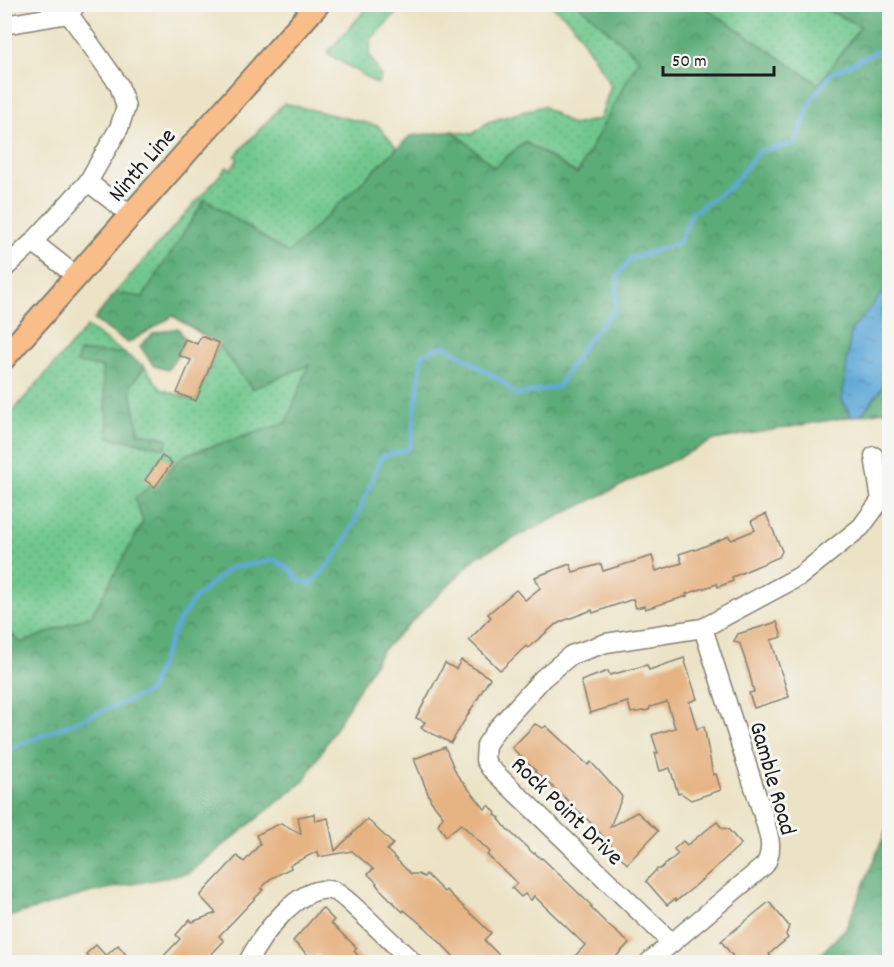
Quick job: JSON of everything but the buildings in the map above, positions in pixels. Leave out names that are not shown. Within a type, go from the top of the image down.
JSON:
[{"type":"main road","name":"Ninth Line","points":[[4,358],[318,4]]},
{"type":"street","points":[[4,25],[74,15],[119,85],[126,107],[119,128],[88,182],[33,242],[4,269]]},
{"type":"street","points":[[88,182],[132,216]]},
{"type":"street","points":[[33,242],[76,276]]},
{"type":"street","name":"Rock Point Drive","points":[[672,943],[490,768],[485,760],[486,745],[496,730],[543,678],[571,656],[606,643],[703,628],[800,576],[861,527],[880,500],[874,456]]},
{"type":"street","name":"Gamble Road","points":[[649,963],[765,865],[771,855],[763,816],[703,628]]},
{"type":"street","points":[[248,963],[258,943],[297,899],[317,890],[336,891],[413,963]]},
{"type":"green space","points":[[370,5],[404,5],[372,38],[369,54],[381,77],[377,84],[327,53]]},
{"type":"green space","points":[[551,5],[579,5],[639,58],[577,174],[525,142],[494,167],[453,131],[473,134],[488,122],[543,106],[572,125],[600,119],[611,85],[573,24]]},
{"type":"green space","points":[[579,5],[701,5],[819,84],[861,26],[817,5],[889,5],[889,410],[714,440],[478,556],[381,652],[304,781],[189,873],[92,892],[5,918],[4,629],[22,643],[92,615],[143,522],[135,499],[185,455],[286,423],[309,365],[252,389],[219,345],[173,316],[128,343],[94,320],[115,293],[143,297],[205,199],[288,253],[410,136],[453,131],[494,167],[525,142],[577,174],[639,58]]},
{"type":"green space","points":[[701,5],[817,5],[861,26],[819,84]]},
{"type":"green space","points":[[284,103],[378,126],[397,148],[288,254],[205,199],[143,298],[115,293],[227,167],[231,169],[238,159],[235,156]]},
{"type":"green space","points":[[87,327],[124,353],[79,353],[77,363],[102,367],[109,437],[166,448],[166,438],[139,434],[130,386],[145,367],[161,389],[196,401],[219,345],[252,389],[310,364],[286,423],[185,455],[143,522],[92,615],[22,643],[5,629],[5,420]]},
{"type":"green space","points":[[178,328],[185,339],[178,355],[168,370],[154,366],[140,346],[154,333]]},
{"type":"green space","points":[[79,352],[124,353],[145,367],[130,386],[139,433],[167,438],[166,448],[109,437],[102,367],[77,363]]},
{"type":"green space","points":[[889,823],[889,962],[813,962],[846,928]]},
{"type":"water","points":[[889,285],[889,378],[863,413],[852,417],[842,400],[851,331]]},
{"type":"waterway","points":[[4,751],[149,692],[176,626],[194,599],[230,568],[275,560],[293,572],[296,579],[310,584],[335,557],[353,525],[381,457],[409,449],[422,355],[444,345],[503,382],[516,395],[558,387],[585,343],[615,309],[618,276],[630,259],[679,243],[691,214],[731,186],[759,151],[795,144],[812,99],[831,74],[877,51],[890,50]]}]
